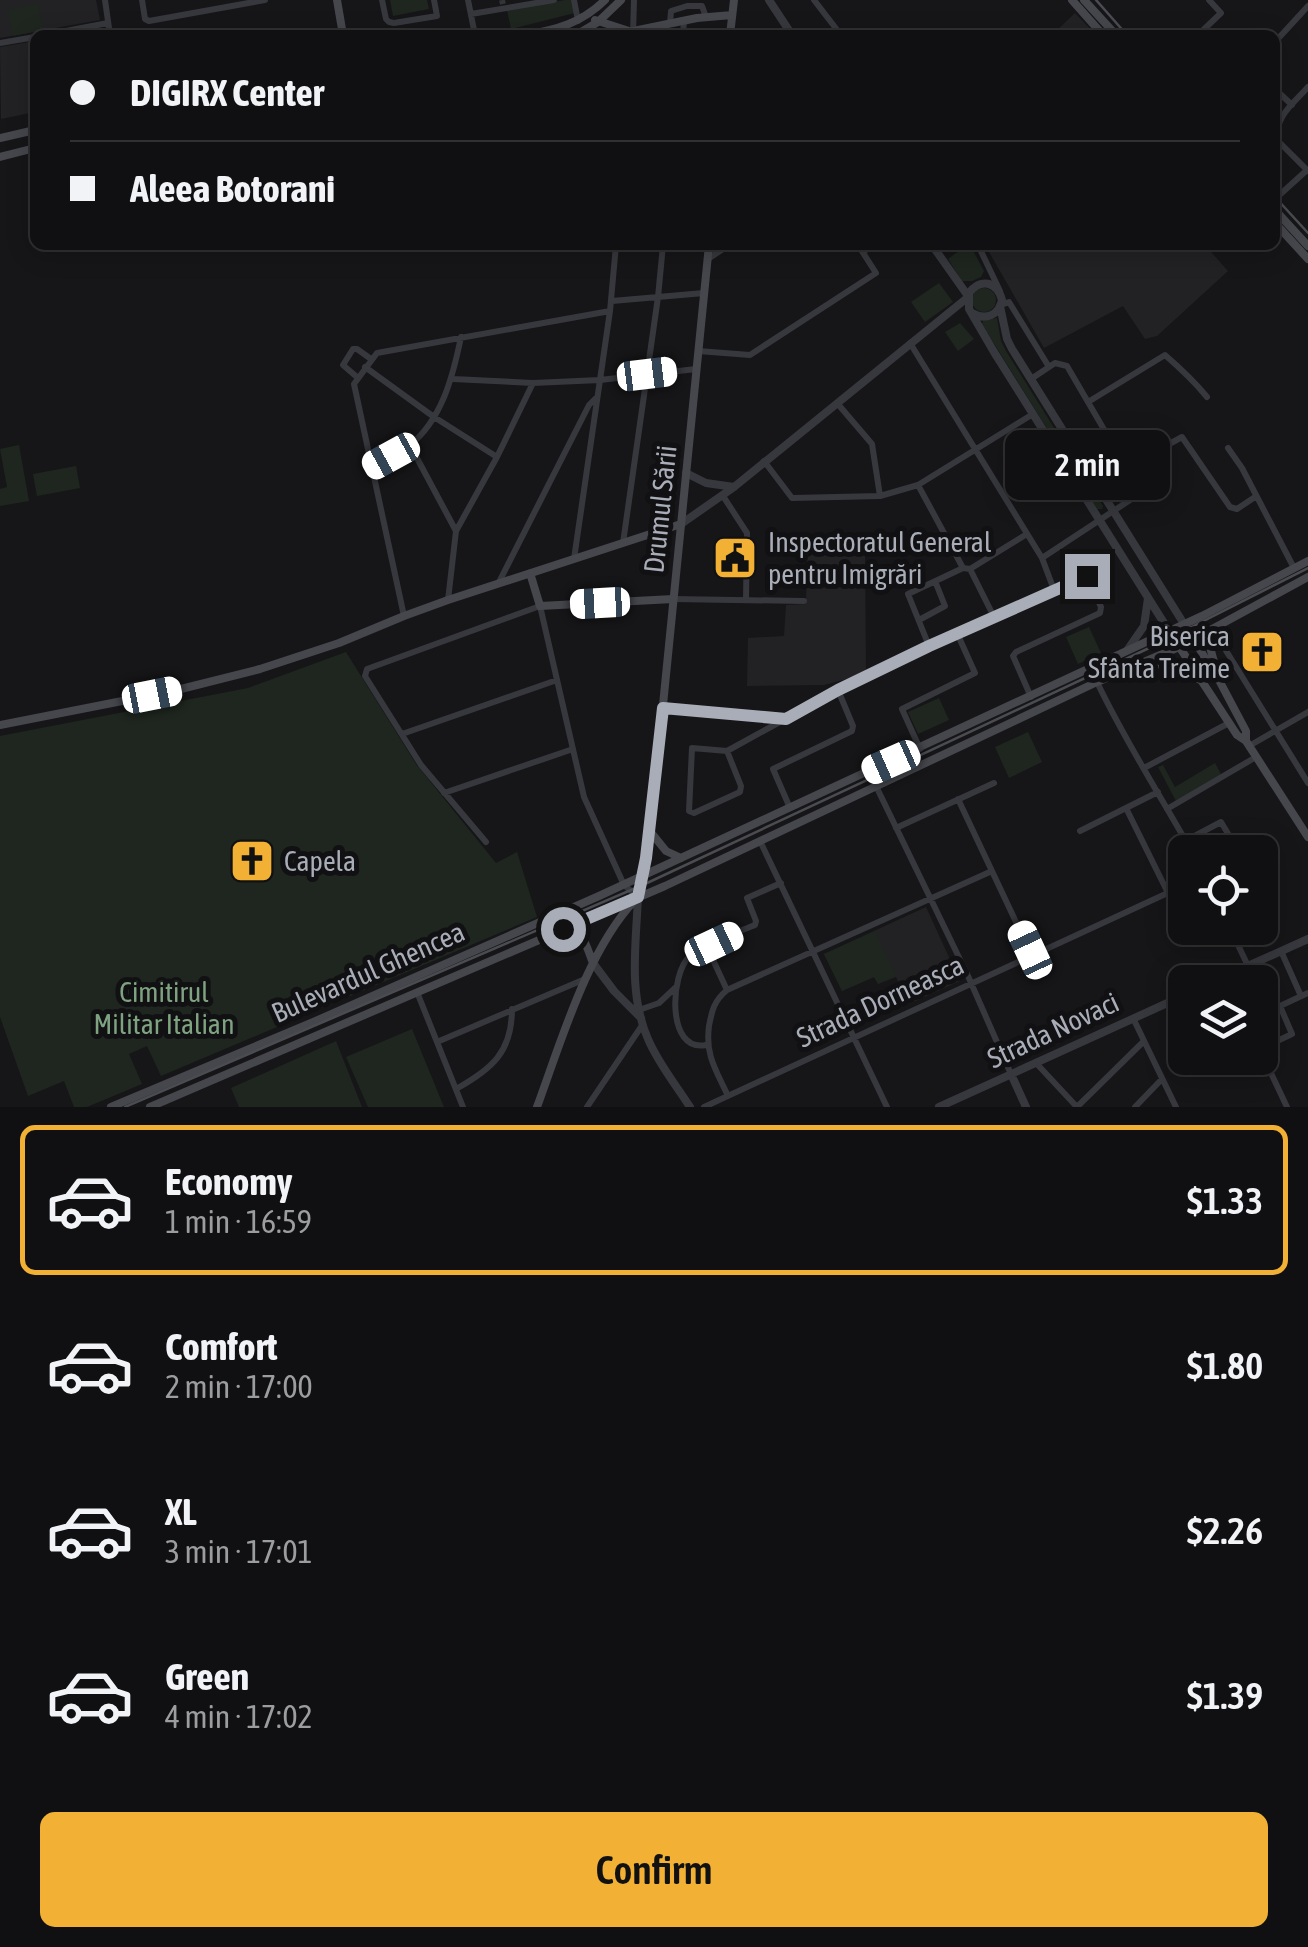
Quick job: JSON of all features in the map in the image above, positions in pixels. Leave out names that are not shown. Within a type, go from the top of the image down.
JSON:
[{"type":"main road","points":[[336,0],[342,30]]},
{"type":"main road","points":[[551,30],[578,21],[605,0]]},
{"type":"main road","points":[[584,30],[621,0]]},
{"type":"main road","points":[[730,30],[734,0]]},
{"type":"main road","points":[[1072,0],[1085,6],[1111,30]]},
{"type":"main road","points":[[1085,6],[1100,30]]},
{"type":"main road","points":[[587,15],[598,22],[633,30],[732,15]]},
{"type":"main road","points":[[30,131],[0,138],[2,156],[30,149]]},
{"type":"main road","points":[[1280,215],[1308,246]]},
{"type":"main road","points":[[1280,228],[1308,259]]},
{"type":"main road","name":"Drumul Sării","points":[[638,897],[663,708],[708,250]]},
{"type":"main road","points":[[0,724],[234,677],[339,644],[448,600],[681,524]]},
{"type":"main road","name":"Bulevardul Ghencea","points":[[114,1106],[624,885],[1030,697],[1308,561]]},
{"type":"main road","points":[[530,573],[540,606],[673,599]]},
{"type":"main road","name":"Bulevardul Ghencea","points":[[150,1107],[638,897],[1179,647],[1308,578]]},
{"type":"main road","points":[[1184,624],[1220,682],[1256,757],[1308,837]]},
{"type":"main road","points":[[1211,630],[1210,647],[1220,682]]},
{"type":"main road","points":[[1169,631],[1237,736],[1248,743]]},
{"type":"main road","points":[[1143,663],[1171,666],[1205,684]]},
{"type":"main road","points":[[649,830],[666,851],[682,858]]},
{"type":"main road","points":[[537,1107],[586,978],[620,916],[638,897]]},
{"type":"main road","points":[[563,929],[580,933],[594,963]]},
{"type":"main road","points":[[318,1020],[323,1032]]},
{"type":"street","points":[[105,0],[109,30]]},
{"type":"street","points":[[142,0],[149,21],[218,4],[265,0]]},
{"type":"street","points":[[382,0],[387,20],[394,23],[436,16],[434,0]]},
{"type":"street","points":[[468,0],[474,30]]},
{"type":"street","points":[[471,14],[554,0]]},
{"type":"street","points":[[574,0],[578,21]]},
{"type":"street","points":[[633,30],[634,0]]},
{"type":"street","points":[[769,0],[789,30]]},
{"type":"street","points":[[814,0],[837,30]]},
{"type":"street","points":[[1203,30],[1221,12],[1210,0]]},
{"type":"street","points":[[670,23],[672,11],[687,3],[702,6],[706,17]]},
{"type":"street","points":[[1280,37],[1308,6]]},
{"type":"street","points":[[683,30],[684,20]]},
{"type":"street","points":[[74,30],[108,24]]},
{"type":"street","points":[[0,43],[30,38]]},
{"type":"street","points":[[1280,118],[1308,88]]},
{"type":"street","points":[[1280,93],[1292,104]]},
{"type":"street","points":[[1280,143],[1308,170],[1280,195]]},
{"type":"street","points":[[574,559],[612,302],[616,250]]},
{"type":"street","points":[[623,543],[663,250]]},
{"type":"street","points":[[707,260],[721,250]]},
{"type":"street","points":[[698,351],[750,355],[876,273],[861,250]]},
{"type":"street","points":[[938,250],[994,352],[1169,631]]},
{"type":"street","points":[[980,250],[1000,292],[1007,339],[1184,624]]},
{"type":"street","points":[[1000,292],[981,283],[972,288],[969,304],[977,316],[988,317],[1009,302],[1049,367]]},
{"type":"street","points":[[612,302],[704,293]]},
{"type":"street","points":[[681,524],[723,496],[956,306],[969,304]]},
{"type":"street","points":[[404,616],[354,384],[368,363],[377,353],[610,311]]},
{"type":"street","points":[[373,466],[410,445],[434,416],[453,379],[461,337]]},
{"type":"street","points":[[910,343],[1042,558],[1054,590]]},
{"type":"street","points":[[358,378],[343,366],[353,350],[434,416],[496,458]]},
{"type":"street","points":[[1088,402],[1165,355],[1207,397]]},
{"type":"street","points":[[1030,379],[1056,363],[1066,366],[1120,456],[1126,458],[1146,446],[1165,478],[1042,558]]},
{"type":"street","points":[[453,379],[534,383],[696,369]]},
{"type":"street","points":[[448,600],[456,531],[534,383]]},
{"type":"street","points":[[498,584],[597,397]]},
{"type":"street","points":[[837,403],[872,444],[882,496]]},
{"type":"street","points":[[764,461],[792,498],[882,496],[918,485],[1032,414]]},
{"type":"street","points":[[1151,454],[1182,437],[1230,506],[1237,509],[1256,498]]},
{"type":"street","points":[[410,445],[456,531]]},
{"type":"street","points":[[1228,448],[1294,568]]},
{"type":"street","points":[[686,473],[706,483],[734,487]]},
{"type":"street","points":[[918,485],[994,616]]},
{"type":"street","points":[[723,496],[747,533],[746,600]]},
{"type":"street","points":[[929,646],[908,594],[967,569],[1027,534]]},
{"type":"street","points":[[726,751],[740,792],[691,812],[688,809],[692,748],[726,751],[838,690],[1087,576],[1100,613],[1016,652],[1014,661],[1030,697]]},
{"type":"street","points":[[918,620],[946,606],[935,581]]},
{"type":"street","points":[[1128,649],[1144,626],[1148,598]]},
{"type":"street","points":[[673,599],[804,601]]},
{"type":"street","points":[[486,842],[421,765],[365,672],[540,606],[584,798],[624,885],[638,897],[634,964],[641,1017],[652,1048],[690,1107]]},
{"type":"street","points":[[920,749],[902,710],[975,673],[957,633]]},
{"type":"street","points":[[1225,649],[1308,784]]},
{"type":"street","points":[[402,734],[558,680]]},
{"type":"street","points":[[1097,682],[1182,835]]},
{"type":"street","points":[[790,808],[773,768],[852,731],[838,690]]},
{"type":"street","points":[[663,708],[786,719]]},
{"type":"street","points":[[1248,743],[1308,712]]},
{"type":"street","points":[[1144,768],[1229,723]]},
{"type":"street","points":[[444,793],[572,749]]},
{"type":"street","points":[[1167,808],[1256,757]]},
{"type":"street","points":[[896,828],[994,784]]},
{"type":"street","points":[[876,786],[1026,1107]]},
{"type":"street","points":[[1080,832],[1158,792]]},
{"type":"street","points":[[958,800],[1032,956]]},
{"type":"street","points":[[1126,808],[1168,893]]},
{"type":"street","points":[[1196,835],[1221,822],[1229,835]]},
{"type":"street","points":[[760,841],[887,1107]]},
{"type":"street","points":[[728,1096],[706,1045],[712,1009],[727,990],[992,871]]},
{"type":"street","points":[[706,1045],[693,1046],[682,1036],[677,1022],[678,984],[686,959],[755,925],[747,898],[780,883]]},
{"type":"street","name":"Strada Dorneasca","points":[[704,1107],[1168,893]]},
{"type":"street","points":[[1250,965],[1308,939]]},
{"type":"street","points":[[707,947],[727,990]]},
{"type":"street","points":[[1278,1041],[1292,1034],[1280,1006],[1305,994],[1281,951]]},
{"type":"street","points":[[594,963],[614,991],[641,1017]]},
{"type":"street","points":[[436,1042],[586,978]]},
{"type":"street","points":[[587,1107],[641,1017],[678,984]]},
{"type":"street","points":[[417,992],[463,1107]]},
{"type":"street","name":"Strada Novaci","points":[[939,1107],[1168,1003]]},
{"type":"street","points":[[456,1090],[492,1064],[506,1047],[512,1008]]},
{"type":"street","points":[[1133,1018],[1176,1107]]},
{"type":"street","points":[[1036,1063],[1077,1107],[1144,1041]]},
{"type":"street","points":[[1272,1075],[1286,1107]]},
{"type":"street","points":[[1135,1107],[1162,1078]]},
{"type":"shaded area","points":[[0,0],[96,0],[100,20],[0,38]]},
{"type":"shaded area","points":[[1075,13],[1091,30],[1057,30]]},
{"type":"shaded area","points":[[30,42],[30,113],[1,119],[0,47]]},
{"type":"shaded area","points":[[988,250],[1209,250],[1228,271],[1157,336],[1145,339],[1123,306],[1044,348]]},
{"type":"shaded area","points":[[835,544],[855,544],[856,551],[865,551],[866,674],[824,685],[747,686],[748,638],[784,636],[786,605],[806,604],[807,550],[834,550]]},
{"type":"shaded area","points":[[926,907],[960,981],[909,1004],[896,977],[878,984],[874,977],[842,991],[824,954]]},
{"type":"green space","points":[[390,0],[427,0],[429,9],[393,16]]},
{"type":"green space","points":[[572,0],[575,13],[511,29],[507,10]]},
{"type":"green space","points":[[38,4],[43,30],[13,36],[8,10]]},
{"type":"green space","points":[[960,250],[973,250],[984,271],[981,277],[962,281],[948,259]]},
{"type":"green space","points":[[939,283],[953,302],[925,322],[911,302]]},
{"type":"green space","points":[[984,288],[993,291],[993,309],[984,312],[975,309],[972,300],[975,291]]},
{"type":"green space","points":[[997,318],[1006,351],[1102,509],[1097,509],[982,324]]},
{"type":"green space","points":[[960,323],[974,339],[958,351],[945,332]]},
{"type":"green space","points":[[19,445],[29,501],[0,506],[0,489],[7,487],[0,449]]},
{"type":"green space","points":[[76,466],[80,488],[37,496],[33,474]]},
{"type":"green space","points":[[1089,627],[1101,653],[1078,664],[1066,637]]},
{"type":"green space","name":"Cimitirul Militar Italian","points":[[346,652],[416,764],[496,863],[517,852],[537,917],[161,1076],[147,1046],[129,1054],[142,1084],[87,1107],[74,1107],[64,1081],[28,1096],[0,1017],[0,736],[248,688]]},
{"type":"green space","points":[[939,698],[949,720],[918,734],[908,712]]},
{"type":"green space","points":[[1028,732],[1042,762],[1009,778],[995,747]]},
{"type":"green space","points":[[1215,763],[1222,776],[1176,801],[1158,767],[1163,765],[1175,787]]},
{"type":"green space","points":[[875,931],[896,976],[878,984],[874,977],[842,991],[824,954]]},
{"type":"green space","points":[[412,1029],[444,1107],[368,1107],[346,1057]]},
{"type":"green space","points":[[336,1041],[362,1107],[239,1107],[231,1088]]},
{"type":"tunnel","points":[[502,0],[503,4]]},
{"type":"tram line","points":[[1096,0],[1123,30]]},
{"type":"tram line","points":[[1280,202],[1308,233]]},
{"type":"tram line","points":[[125,1107],[645,884],[1162,642],[1308,568]]},
{"type":"place","name":"Inspectoratul General pentru Imigrări","points":[[735,558]]},
{"type":"place","name":"Biserica Sfânta Treime","points":[[1262,652]]},
{"type":"place","name":"Capela","points":[[252,861]]},
{"type":"route","points":[[563,929],[638,897],[663,708],[786,719],[929,646],[1087,576]]}]
